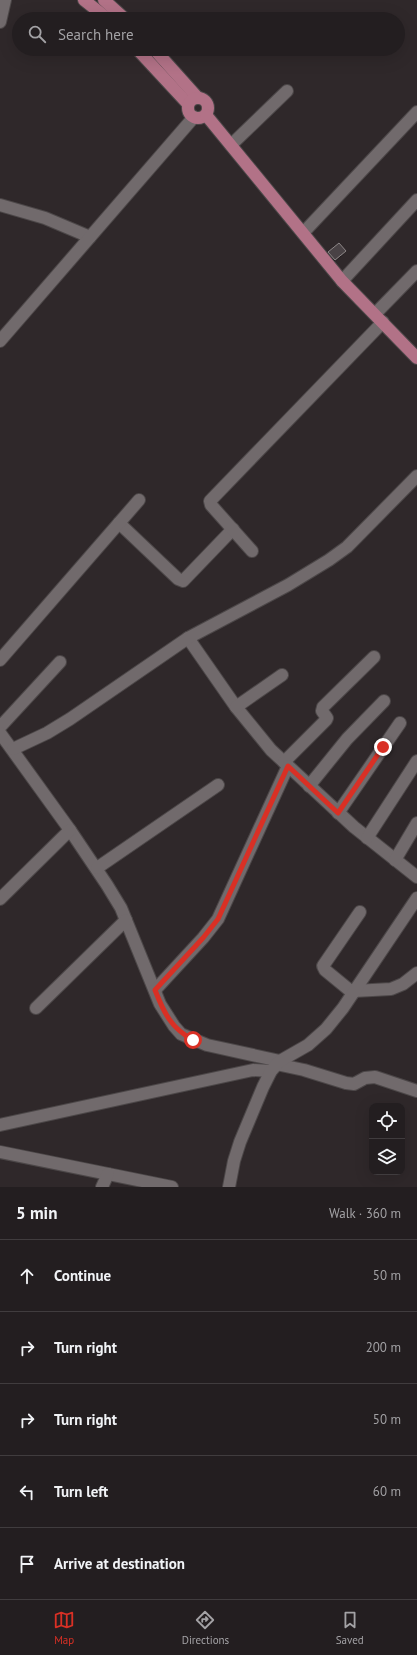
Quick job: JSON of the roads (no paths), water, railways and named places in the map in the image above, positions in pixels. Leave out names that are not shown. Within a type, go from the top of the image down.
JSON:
[{"type":"main road","points":[[84,0],[99,12]]},
{"type":"main road","points":[[104,0],[117,12]]},
{"type":"main road","points":[[145,56],[193,101]]},
{"type":"main road","points":[[159,56],[193,101]]},
{"type":"main road","points":[[203,99],[207,103],[208,109],[206,115],[199,118],[194,117],[189,113],[193,101],[203,99]]},
{"type":"main road","points":[[206,115],[342,280],[417,358]]},
{"type":"street","points":[[0,22],[5,0]]},
{"type":"street","points":[[231,145],[287,91]]},
{"type":"street","points":[[303,233],[417,112]]},
{"type":"street","points":[[0,341],[194,117]]},
{"type":"street","points":[[342,280],[417,200]]},
{"type":"street","points":[[0,205],[38,216],[90,237]]},
{"type":"street","points":[[252,551],[210,501],[379,318],[417,272]]},
{"type":"street","points":[[13,749],[47,733],[70,719],[188,638],[288,585],[329,560],[347,547],[417,476]]},
{"type":"street","points":[[0,660],[120,523],[138,500]]},
{"type":"street","points":[[120,523],[178,579],[183,581],[232,529]]},
{"type":"street","points":[[188,638],[236,707],[264,742],[338,813],[417,877]]},
{"type":"street","points":[[155,990],[203,938],[218,919],[286,764],[326,720],[327,718],[322,711],[323,708],[374,658]]},
{"type":"street","points":[[0,727],[60,662]]},
{"type":"street","points":[[236,707],[282,675]]},
{"type":"street","points":[[310,786],[347,739],[384,701]]},
{"type":"street","points":[[338,813],[400,723]]},
{"type":"street","points":[[0,733],[13,749],[97,868],[126,920],[168,1018],[181,1034],[207,1045],[276,1066],[304,1070],[346,1083],[354,1084],[365,1078],[375,1077],[417,1091]]},
{"type":"street","points":[[367,838],[417,761]]},
{"type":"street","points":[[97,868],[218,785]]},
{"type":"street","points":[[395,860],[417,824]]},
{"type":"street","points":[[0,898],[70,830]]},
{"type":"street","points":[[229,1187],[234,1161],[241,1137],[263,1087],[276,1066],[317,1038],[335,1019],[417,898]]},
{"type":"street","points":[[360,912],[324,966],[325,970],[354,992],[391,989],[402,984],[417,973]]},
{"type":"street","points":[[36,1008],[126,920]]},
{"type":"street","points":[[0,1125],[276,1066]]},
{"type":"street","points":[[0,1152],[172,1187]]},
{"type":"street","points":[[102,1187],[108,1174]]}]
